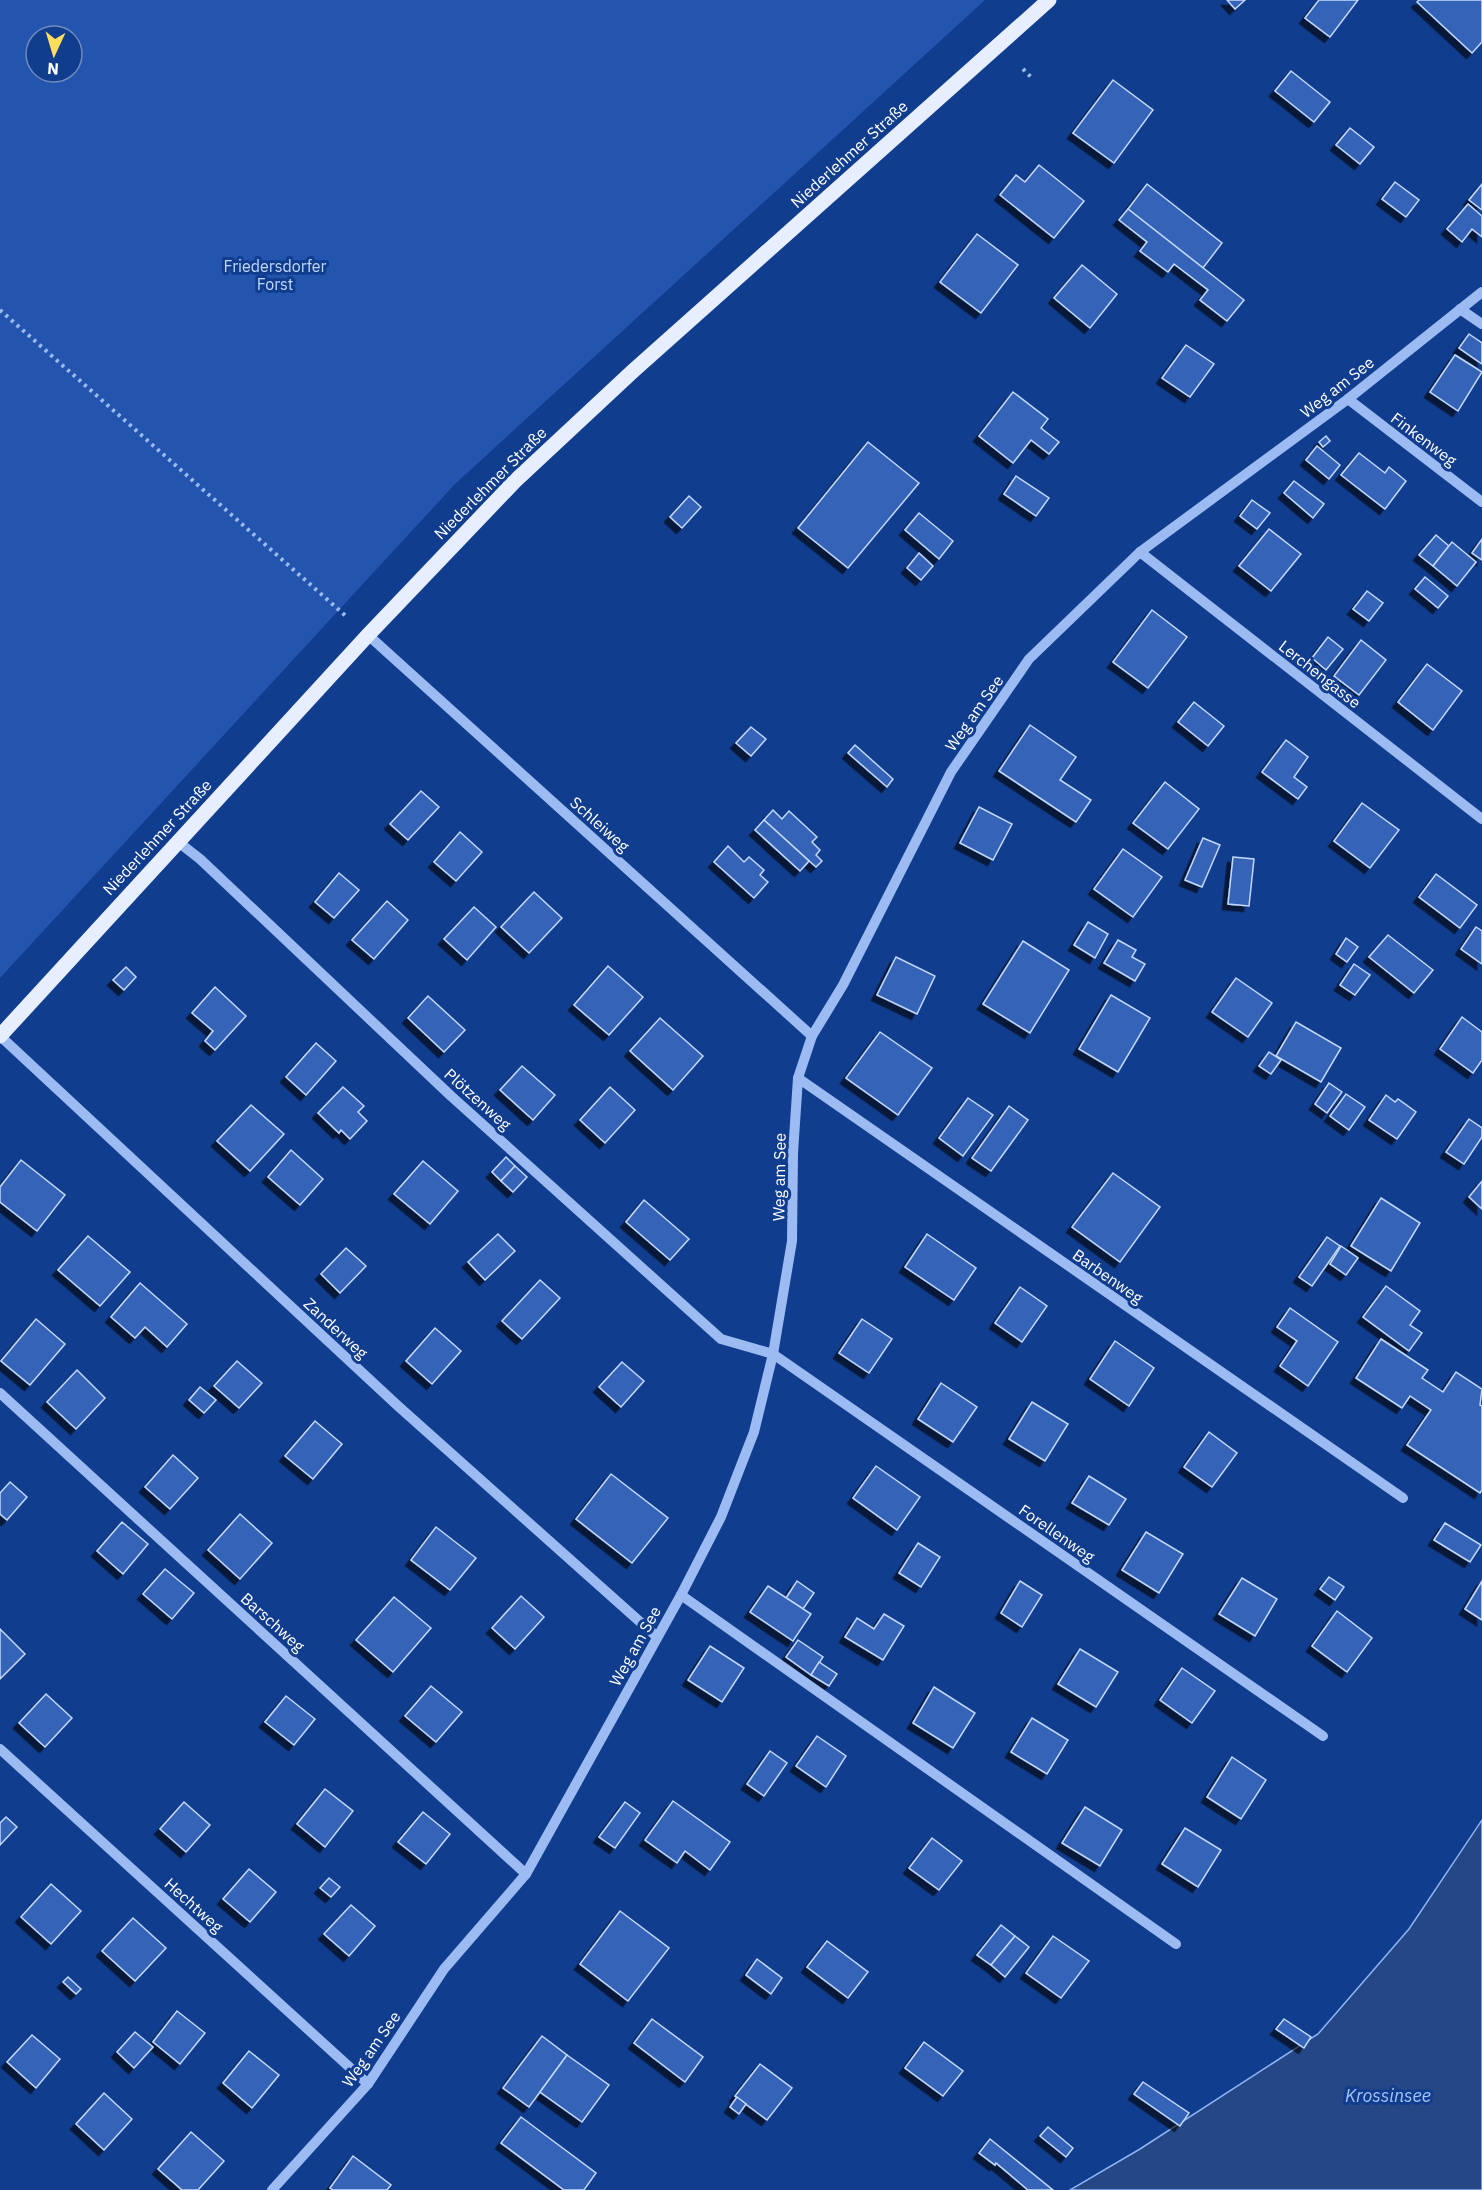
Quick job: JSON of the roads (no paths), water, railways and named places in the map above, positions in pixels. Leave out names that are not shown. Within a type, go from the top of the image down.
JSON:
[{"type":"main road","name":"Niederlehmer Straße","points":[[0,1036],[368,635],[515,481],[574,425],[1049,0]]},
{"type":"lane","name":"Weg am See","points":[[272,2190],[368,2084],[444,1969],[526,1874],[681,1595],[721,1517],[754,1432],[773,1354],[792,1241],[793,1153],[798,1078],[812,1036],[843,985],[951,772],[1029,659],[1140,552],[1348,399],[1482,292]]},
{"type":"lane","points":[[1460,309],[1482,324]]},
{"type":"lane","name":"Finkenweg","points":[[1348,399],[1482,502]]},
{"type":"lane","name":"Lerchengasse","points":[[1140,552],[1482,819]]},
{"type":"lane","name":"Schleiweg","points":[[368,635],[812,1036]]},
{"type":"lane","name":"Plötzenweg","points":[[177,841],[200,859],[451,1096],[721,1339],[773,1354]]},
{"type":"lane","name":"Zanderweg","points":[[0,1036],[398,1406],[657,1637]]},
{"type":"lane","name":"Barbenweg","points":[[798,1078],[1402,1498]]},
{"type":"lane","name":"Forellenweg","points":[[773,1354],[1323,1736]]},
{"type":"lane","name":"Barschweg","points":[[0,1393],[526,1874]]},
{"type":"lane","points":[[681,1595],[1176,1944]]},
{"type":"lane","name":"Hechtweg","points":[[0,1749],[368,2084]]},
{"type":"water","name":"Krossinsee","points":[[1482,1820],[1482,2190],[1070,2190],[1140,2149],[1318,2034],[1409,1929]]},
{"type":"park label","name":"Friedersdorfer Forst","points":[[275,275]]}]
